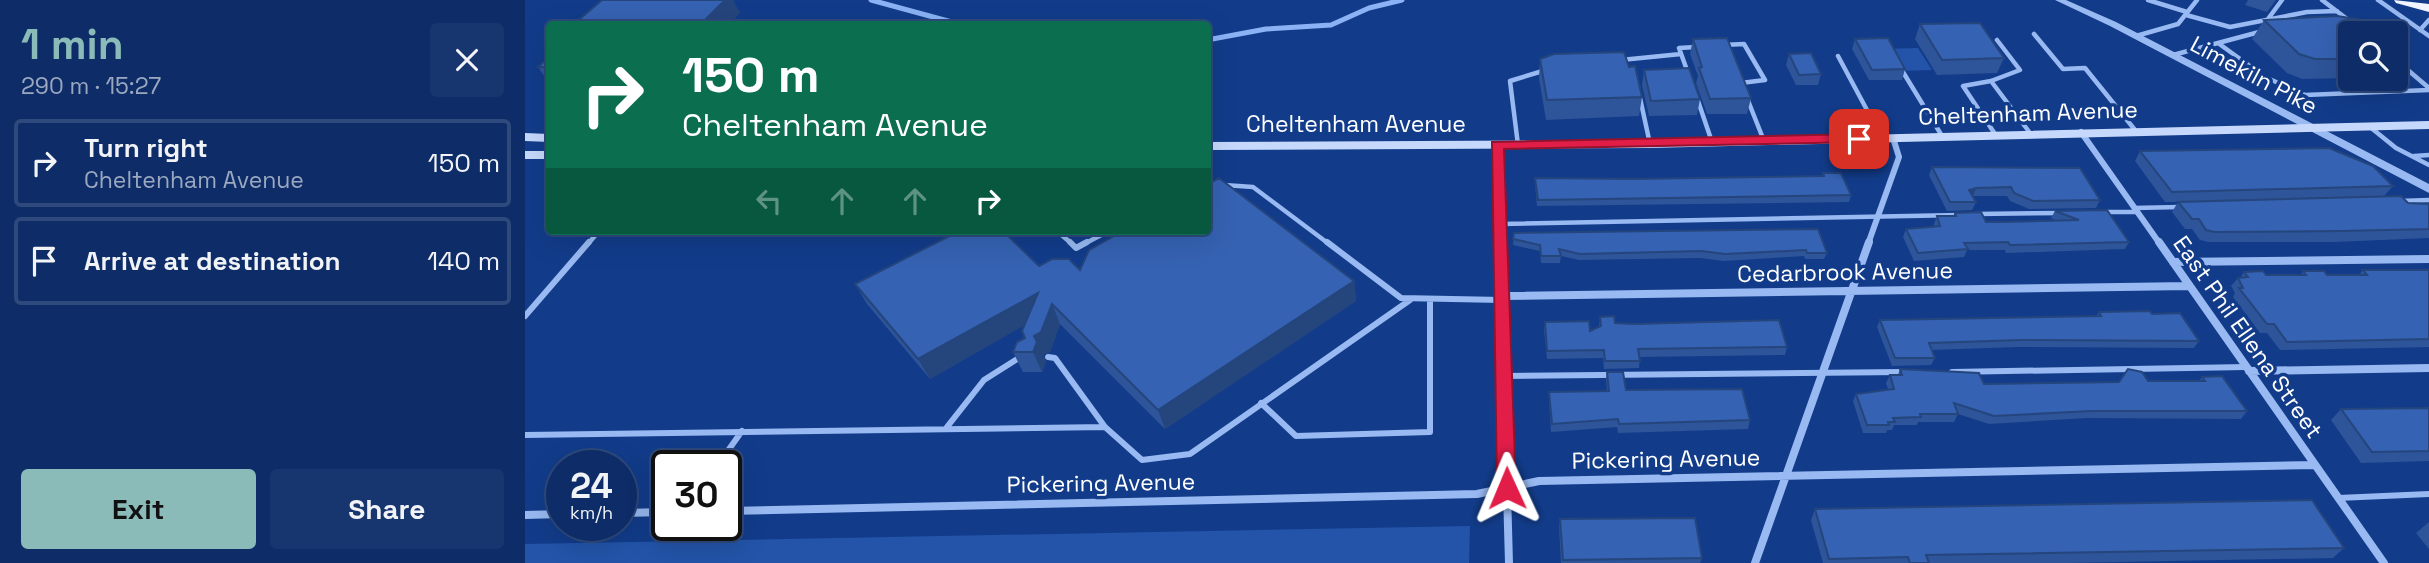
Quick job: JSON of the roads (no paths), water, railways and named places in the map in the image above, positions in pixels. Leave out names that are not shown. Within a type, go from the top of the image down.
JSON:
[{"type":"highway","points":[[2401,0],[2429,8]]},
{"type":"main road","name":"Cheltenham Avenue","points":[[1211,146],[1650,144],[2135,130],[2429,125]]},
{"type":"main road","points":[[525,137],[546,138]]},
{"type":"main road","points":[[525,155],[546,155]]},
{"type":"street","name":"Limekiln Pike","points":[[2059,0],[2136,36],[2429,189]]},
{"type":"street","name":"East Phil Ellena Street","points":[[2081,132],[2384,563]]},
{"type":"street","points":[[1755,563],[1783,477],[1899,157],[1888,138]]},
{"type":"street","points":[[1497,145],[1509,563]]},
{"type":"street","points":[[2173,262],[2429,259]]},
{"type":"street","name":"Cedarbrook Avenue","points":[[1502,298],[2189,286]]},
{"type":"street","points":[[2247,369],[2429,368]]},
{"type":"street","name":"Pickering Avenue","points":[[742,511],[1476,494],[1539,481],[2315,465]]},
{"type":"street","points":[[525,515],[546,514]]},
{"type":"lane","points":[[2148,0],[2229,27],[2307,12],[2337,11]]},
{"type":"lane","points":[[2136,36],[2178,24],[2197,0]]},
{"type":"lane","points":[[2268,19],[2282,0]]},
{"type":"lane","points":[[2322,0],[2349,21]]},
{"type":"lane","points":[[2378,0],[2429,34]]},
{"type":"lane","points":[[2420,30],[2429,20]]},
{"type":"lane","points":[[2173,55],[2270,29]]},
{"type":"lane","points":[[2034,34],[2063,69],[2085,68],[2135,130]]},
{"type":"lane","points":[[1994,134],[1963,86],[1966,83],[1991,81],[2020,70],[1997,40]]},
{"type":"lane","points":[[2218,43],[2265,77],[2305,95],[2429,89]]},
{"type":"lane","points":[[1718,46],[1744,44],[1765,80],[1741,82],[1764,141]]},
{"type":"lane","points":[[1691,83],[1679,48],[1705,46]]},
{"type":"lane","points":[[1613,61],[1681,54]]},
{"type":"lane","points":[[1838,56],[1888,138]]},
{"type":"lane","points":[[1518,145],[1510,80],[1559,66]]},
{"type":"lane","points":[[1674,72],[1687,71]]},
{"type":"lane","points":[[2408,71],[2429,89]]},
{"type":"lane","points":[[1903,72],[1942,136]]},
{"type":"lane","points":[[1991,81],[2030,133]]},
{"type":"lane","points":[[1637,86],[1650,144]]},
{"type":"lane","points":[[1695,95],[1712,142]]},
{"type":"lane","points":[[2370,127],[2411,156],[2429,165]]},
{"type":"lane","points":[[2411,156],[2429,155]]},
{"type":"lane","points":[[1221,185],[1253,187],[1394,294],[1410,300],[1502,298]]},
{"type":"lane","points":[[2397,201],[2429,200]]},
{"type":"lane","points":[[2096,213],[2189,207]]},
{"type":"lane","points":[[1501,224],[2069,213]]},
{"type":"lane","points":[[525,316],[596,235]]},
{"type":"lane","points":[[1061,235],[1076,248],[1101,235]]},
{"type":"lane","points":[[1261,403],[1296,436],[1430,432],[1430,299]]},
{"type":"lane","points":[[1048,358],[1055,358],[1105,427],[1142,460],[1190,454],[1410,300]]},
{"type":"lane","points":[[947,427],[984,380],[1018,356],[1029,356]]},
{"type":"lane","points":[[1944,372],[2247,369]]},
{"type":"lane","points":[[1504,376],[1916,372]]},
{"type":"lane","points":[[525,435],[947,427],[1105,427]]},
{"type":"lane","points":[[728,450],[742,431]]},
{"type":"lane","points":[[2339,498],[2429,494]]},
{"type":"waterway","points":[[871,0],[948,21]]},
{"type":"waterway","points":[[1211,39],[1266,29],[1331,25],[1369,8],[1402,0]]}]
